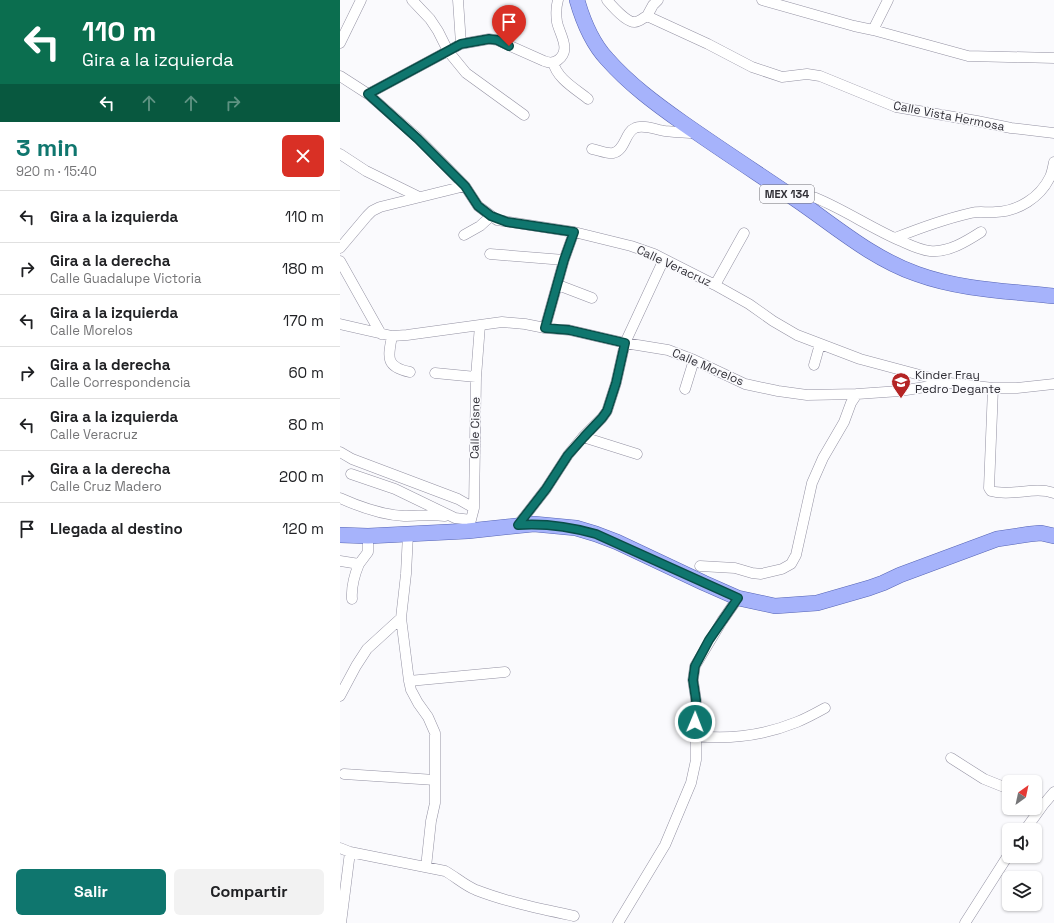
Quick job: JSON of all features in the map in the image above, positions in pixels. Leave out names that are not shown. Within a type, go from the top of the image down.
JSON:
[{"type":"main road","name":"MEX 134","points":[[577,0],[584,23],[605,58],[651,100],[869,251],[917,275],[944,283],[966,287],[1054,296]]},
{"type":"main road","points":[[340,534],[368,536],[408,534],[470,526],[534,524],[576,528],[596,534],[738,598],[775,606],[817,603],[884,583],[900,575],[997,539],[1030,534],[1053,533]]},
{"type":"street","points":[[340,43],[361,0]]},
{"type":"street","points":[[412,0],[430,18],[448,51],[466,73],[524,115]]},
{"type":"street","points":[[458,0],[461,44]]},
{"type":"street","points":[[368,94],[461,44],[489,39],[497,40],[544,61],[553,62],[562,57],[564,45],[557,22],[556,7],[558,0]]},
{"type":"street","points":[[606,0],[628,20],[633,22],[637,22],[647,16],[654,2]]},
{"type":"street","points":[[762,0],[968,56],[1054,58]]},
{"type":"street","points":[[873,30],[888,0]]},
{"type":"street","name":"Calle Vista Hermosa","points":[[647,16],[708,44],[752,67],[782,77],[807,74],[820,76],[896,107],[1011,128],[1054,133]]},
{"type":"street","points":[[553,62],[555,71],[588,100]]},
{"type":"street","name":"Calle Veracruz","points":[[340,76],[368,94],[418,139],[465,186],[478,206],[491,216],[507,222],[574,232],[631,246],[664,259],[715,285],[749,304],[773,321],[797,335],[860,359],[950,383]]},
{"type":"street","points":[[592,149],[612,153],[617,151],[629,132],[638,127],[698,134]]},
{"type":"street","points":[[340,154],[366,171],[419,197]]},
{"type":"street","points":[[895,238],[923,227],[974,212],[996,212],[1018,208],[1031,200],[1042,188],[1050,177],[1054,162]]},
{"type":"street","points":[[340,248],[372,211],[380,207],[465,186]]},
{"type":"street","points":[[795,199],[806,195],[816,198],[910,245],[930,251],[947,249],[965,242],[981,232]]},
{"type":"street","points":[[464,235],[480,226],[491,216]]},
{"type":"street","points":[[545,328],[564,260],[574,232]]},
{"type":"street","points":[[715,285],[744,233]]},
{"type":"street","points":[[490,254],[564,260]]},
{"type":"street","points":[[518,525],[546,489],[568,455],[607,411],[616,383],[625,343],[664,259]]},
{"type":"street","points":[[340,261],[386,335],[388,354],[394,367],[399,370],[410,372]]},
{"type":"street","points":[[558,285],[592,298]]},
{"type":"street","name":"Calle Morelos","points":[[340,324],[386,335],[408,335],[502,322],[569,330],[625,343],[668,350],[694,360],[745,384],[807,394],[857,394],[906,390],[950,383],[993,388],[1017,388],[1054,384]]},
{"type":"street","name":"Calle Cisne","points":[[470,526],[474,508],[476,377],[480,324]]},
{"type":"street","points":[[814,365],[820,344]]},
{"type":"street","points":[[684,389],[694,360]]},
{"type":"street","points":[[435,373],[476,377]]},
{"type":"street","points":[[993,388],[989,488],[991,491],[1001,493],[1031,491],[1054,493]]},
{"type":"street","points":[[700,566],[735,568],[761,574],[782,569],[791,564],[796,555],[812,483],[823,458],[844,422],[851,403],[857,394]]},
{"type":"street","points":[[584,437],[638,454]]},
{"type":"street","points":[[340,452],[352,459],[458,499],[474,508]]},
{"type":"street","points":[[351,474],[395,489],[470,526]]},
{"type":"street","points":[[340,498],[353,504],[403,516],[433,515],[456,518]]},
{"type":"street","points":[[408,534],[406,574],[401,618],[409,681],[411,690],[428,717],[435,733],[435,803],[431,821],[426,867]]},
{"type":"street","points":[[352,599],[351,591],[353,579],[359,564],[368,552],[368,536]]},
{"type":"street","points":[[340,561],[359,564]]},
{"type":"street","points":[[618,923],[665,844],[691,783],[696,760],[696,700],[693,680],[695,666],[718,627],[738,598]]},
{"type":"street","points":[[340,696],[367,649],[401,618]]},
{"type":"street","points":[[409,681],[505,672]]},
{"type":"street","points":[[696,736],[735,738],[763,733],[798,722],[825,708]]},
{"type":"street","points":[[951,758],[984,779],[1002,786]]},
{"type":"street","points":[[344,774],[435,780]]},
{"type":"street","points":[[1042,801],[1054,792]]},
{"type":"street","points":[[340,848],[350,852],[445,871],[464,885],[477,890],[528,905],[574,916]]},
{"type":"street","points":[[341,923],[343,880],[350,852]]},
{"type":"street","points":[[965,923],[1003,863]]},
{"type":"place","name":"Kinder Fray Pedro Degante","points":[[901,399]]},
{"type":"route","points":[[509,46],[497,40],[489,39],[461,44],[368,94],[418,139],[465,186],[478,206],[491,216],[497,220],[507,222],[529,224],[574,232],[564,260],[545,328],[569,330],[625,343],[616,383],[607,411],[568,455],[546,489],[518,525],[554,525],[576,528],[596,534],[617,542],[738,598],[709,640],[695,666],[693,680],[696,700],[695,722]]}]
